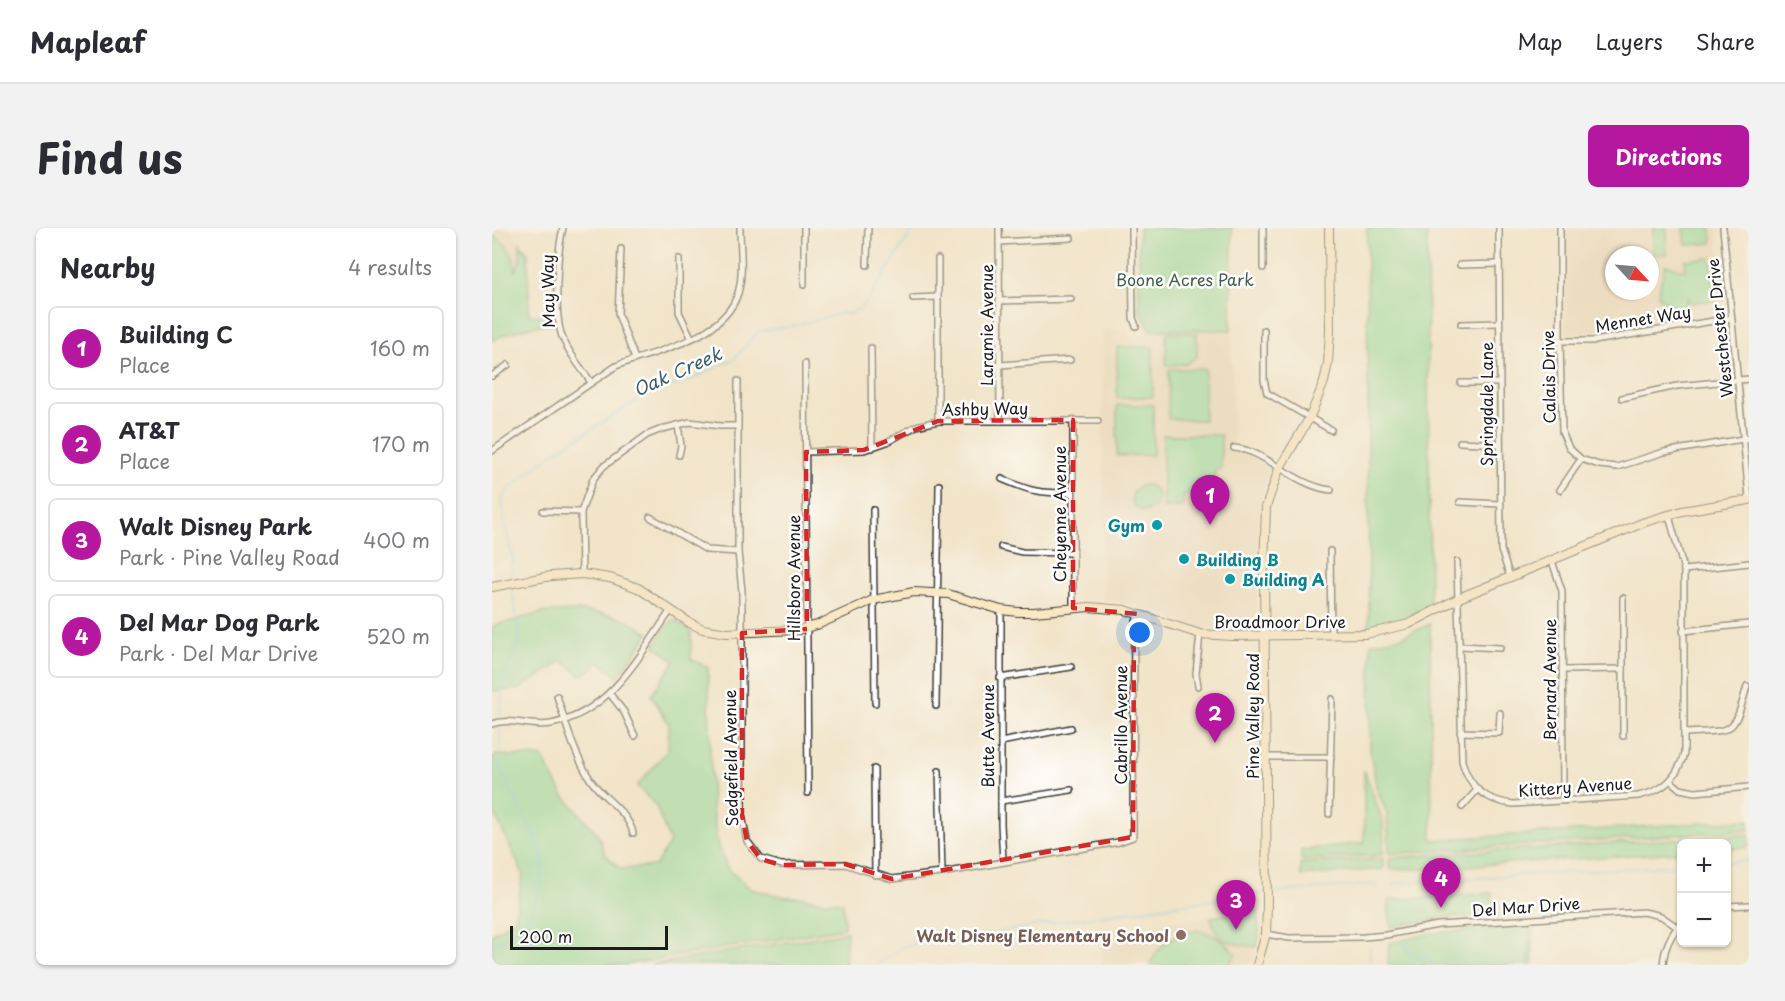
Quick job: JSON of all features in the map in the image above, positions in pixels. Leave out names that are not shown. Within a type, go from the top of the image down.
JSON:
[{"type":"street","name":"May Way","points":[[563,228],[560,240],[558,319],[562,337],[569,351],[591,382]]},
{"type":"street","points":[[492,451],[616,366],[635,358],[663,351],[716,323],[733,304],[740,281],[740,228]]},
{"type":"street","points":[[804,228],[804,285]]},
{"type":"street","points":[[867,265],[868,228]]},
{"type":"street","name":"Laramie Avenue","points":[[999,228],[1000,421]]},
{"type":"street","points":[[1132,228],[1133,318],[1136,326]]},
{"type":"street","points":[[1263,228],[1263,268]]},
{"type":"street","name":"Pine Valley Road","points":[[1257,965],[1266,934],[1267,900],[1264,569],[1266,507],[1279,469],[1310,417],[1319,397],[1328,363],[1329,228]]},
{"type":"street","name":"Springdale Lane","points":[[1499,228],[1501,550],[1510,577]]},
{"type":"street","name":"Calais Drive","points":[[1560,228],[1562,432],[1569,448],[1581,459]]},
{"type":"street","name":"Westchester Drive","points":[[1723,228],[1737,381],[1747,438],[1749,499]]},
{"type":"street","points":[[999,242],[1071,238]]},
{"type":"street","points":[[621,249],[618,314],[635,358]]},
{"type":"street","points":[[679,259],[679,312],[691,337]]},
{"type":"street","points":[[938,260],[938,421]]},
{"type":"street","points":[[1460,265],[1499,264]]},
{"type":"street","points":[[913,298],[938,297]]},
{"type":"street","points":[[999,301],[1071,299]]},
{"type":"street","name":"Mennet Way","points":[[1560,341],[1594,341],[1731,318]]},
{"type":"street","points":[[1461,324],[1499,323]]},
{"type":"street","points":[[1264,330],[1264,380],[1267,393],[1331,429]]},
{"type":"street","points":[[871,348],[872,448]]},
{"type":"street","points":[[999,365],[1070,360]]},
{"type":"street","name":"Hillsboro Avenue","points":[[805,364],[808,793]]},
{"type":"street","points":[[492,376],[508,365]]},
{"type":"street","points":[[1622,398],[1677,386],[1749,379]]},
{"type":"street","name":"Sedgefield Avenue","points":[[738,381],[738,552],[742,591],[742,815],[747,841],[761,859],[781,865],[845,864],[892,879],[942,873],[1119,842],[1133,837]]},
{"type":"street","points":[[1461,383],[1499,383]]},
{"type":"street","name":"Cheyenne Avenue","points":[[1073,420],[1073,608]]},
{"type":"street","name":"Ashby Way","points":[[806,452],[864,450],[887,442],[916,426],[938,421],[1098,421]]},
{"type":"street","points":[[582,574],[581,512],[593,479],[604,466],[646,435],[662,429],[690,422],[737,426]]},
{"type":"street","points":[[678,425],[681,446],[679,455]]},
{"type":"street","points":[[1560,490],[1581,459],[1599,465],[1617,467],[1664,452],[1747,438]]},
{"type":"street","points":[[1460,442],[1500,444]]},
{"type":"street","points":[[1234,448],[1254,453],[1312,487],[1331,490]]},
{"type":"street","points":[[1002,479],[1030,491],[1072,493]]},
{"type":"street","points":[[936,706],[939,485]]},
{"type":"street","name":"Broadmoor Drive","points":[[492,587],[520,581],[582,574],[610,578],[647,593],[690,623],[703,629],[742,633],[807,628],[873,600],[900,593],[939,593],[1000,610],[1034,612],[1073,608],[1109,608],[1138,614],[1200,634],[1232,636],[1366,634],[1408,624],[1459,598],[1636,526],[1682,511],[1749,499]]},
{"type":"street","points":[[1460,502],[1500,504]]},
{"type":"street","points":[[873,510],[875,703]]},
{"type":"street","points":[[543,511],[581,512]]},
{"type":"street","points":[[1668,516],[1684,570],[1684,754],[1677,773],[1671,781],[1680,789],[1695,792],[1749,787]]},
{"type":"street","points":[[650,517],[707,550],[738,552]]},
{"type":"street","points":[[1001,547],[1022,552],[1072,553]]},
{"type":"street","points":[[1330,551],[1331,634]]},
{"type":"street","name":"Bernard Avenue","points":[[1552,561],[1562,591],[1563,801]]},
{"type":"street","points":[[1457,562],[1462,761],[1465,772],[1477,790],[1462,807]]},
{"type":"street","points":[[1684,570],[1749,563]]},
{"type":"street","points":[[1623,598],[1623,736]]},
{"type":"street","points":[[492,724],[514,721],[549,724],[588,710],[610,694],[623,679],[671,610]]},
{"type":"street","name":"Butte Avenue","points":[[1000,610],[1003,861]]},
{"type":"street","name":"Cabrillo Avenue","points":[[1133,837],[1134,630],[1138,614]]},
{"type":"street","points":[[1683,631],[1749,624]]},
{"type":"street","points":[[1198,686],[1196,673],[1200,634]]},
{"type":"street","points":[[1460,646],[1500,648]]},
{"type":"street","points":[[1000,678],[1071,667]]},
{"type":"street","points":[[1562,670],[1623,669]]},
{"type":"street","points":[[1684,734],[1729,729],[1739,715],[1747,686]]},
{"type":"street","points":[[610,694],[624,712],[635,736]]},
{"type":"street","points":[[557,696],[577,758],[600,793],[631,823],[633,833]]},
{"type":"street","points":[[1329,814],[1332,699]]},
{"type":"street","points":[[1460,732],[1499,733],[1500,713]]},
{"type":"street","points":[[1001,742],[1071,728]]},
{"type":"street","points":[[1266,757],[1331,758]]},
{"type":"street","points":[[874,769],[875,875]]},
{"type":"street","points":[[939,771],[942,873]]},
{"type":"street","name":"Kittery Avenue","points":[[1477,790],[1488,798],[1501,803],[1513,804],[1652,794],[1671,781]]},
{"type":"street","points":[[1001,801],[1071,790]]},
{"type":"street","points":[[1731,906],[1749,905]]},
{"type":"street","name":"Del Mar Drive","points":[[1266,934],[1289,938],[1364,937],[1438,925],[1644,912],[1661,916],[1677,927]]},
{"type":"street","points":[[1663,965],[1669,938],[1677,927]]},
{"type":"highlighted area","points":[[1073,420],[1073,608],[1138,614],[1134,630],[1133,837],[892,879],[845,864],[781,865],[761,859],[747,841],[742,815],[742,633],[807,629],[806,452],[864,450],[938,421]]},
{"type":"shaded area","points":[[492,228],[509,228],[520,243],[520,259],[513,278],[492,306]]},
{"type":"shaded area","points":[[1565,228],[1717,228],[1726,313],[1594,337],[1566,336]]},
{"type":"shaded area","points":[[1103,329],[1127,329],[1130,335],[1137,337],[1145,330],[1231,330],[1234,453],[1255,459],[1272,470],[1264,492],[1259,523],[1256,629],[1199,628],[1134,605],[1103,600]]},
{"type":"shaded area","name":"Walt Disney Elementary School","points":[[1258,910],[1259,938],[1249,965],[1102,965],[1102,932]]},
{"type":"green space","name":"Boone Acres Park","points":[[1139,228],[1232,228],[1231,330],[1151,330],[1139,311]]},
{"type":"green space","points":[[1367,228],[1427,228],[1430,606],[1393,625],[1369,628]]},
{"type":"green space","points":[[1653,228],[1667,228],[1667,254],[1659,254],[1659,246],[1653,246]]},
{"type":"green space","points":[[1684,228],[1711,228],[1712,243],[1686,245]]},
{"type":"green space","points":[[492,234],[509,250],[514,260],[515,272],[520,259],[520,243],[528,253],[529,315],[552,316],[552,324],[521,329],[492,341]]},
{"type":"green space","points":[[1711,258],[1715,300],[1689,303],[1688,297],[1683,309],[1659,298],[1659,288],[1666,264],[1686,271],[1685,260]]},
{"type":"green space","points":[[1197,333],[1197,356],[1186,364],[1166,365],[1166,335]]},
{"type":"green space","points":[[1117,347],[1153,347],[1153,397],[1117,398]]},
{"type":"green space","points":[[1169,369],[1205,369],[1204,420],[1168,419]]},
{"type":"green space","points":[[1117,405],[1153,405],[1153,455],[1117,456]]},
{"type":"green space","points":[[1163,435],[1221,435],[1221,469],[1215,470],[1215,487],[1192,488],[1192,494],[1183,494],[1183,507],[1163,508]]},
{"type":"green space","points":[[1145,485],[1154,489],[1158,498],[1154,507],[1145,511],[1136,507],[1132,498],[1136,489]]},
{"type":"green space","points":[[583,611],[618,617],[649,633],[618,677],[600,662],[582,676],[562,661],[519,689],[492,691],[492,626],[545,612]]},
{"type":"green space","points":[[673,619],[691,631],[691,659],[708,668],[712,809],[718,847],[728,869],[751,889],[785,897],[843,902],[844,928],[624,965],[492,965],[492,934],[515,919],[523,874],[492,808],[492,759],[496,755],[542,757],[563,795],[598,834],[605,854],[620,869],[655,866],[670,842],[656,806],[637,786],[668,750],[669,724],[651,695],[675,661],[654,645]]},
{"type":"green space","points":[[1430,624],[1432,840],[1749,820],[1749,830],[1389,854],[1387,813],[1377,790],[1370,750],[1371,643],[1401,637]]},
{"type":"green space","points":[[1364,770],[1383,822],[1383,855],[1301,860],[1301,850],[1364,843]]},
{"type":"green space","points":[[1749,834],[1749,847],[1731,849],[1731,839],[1677,839],[1677,852],[1418,869],[1389,869],[1389,858]]},
{"type":"green space","points":[[1383,859],[1383,869],[1301,876],[1301,863]]},
{"type":"green space","points":[[1492,893],[1494,915],[1441,918],[1391,927],[1388,900]]},
{"type":"green space","points":[[1258,910],[1259,938],[1256,947],[1226,941],[1213,926],[1211,917]]},
{"type":"green space","points":[[1528,927],[1529,965],[1388,965],[1389,943],[1433,933]]},
{"type":"green space","points":[[1528,927],[1533,927],[1533,965],[1529,965]]},
{"type":"green space","points":[[1197,930],[1209,933],[1232,949],[1236,954],[1229,965],[1150,965],[1158,950],[1168,940]]},
{"type":"green space","points":[[847,932],[845,965],[651,965]]},
{"type":"waterway","name":"Oak Creek","points":[[512,577],[513,558],[502,501],[507,490],[554,453],[649,393],[688,381],[735,358],[759,331],[793,326],[858,310],[868,300],[914,228]]},
{"type":"waterway","name":"Oak Creek","points":[[500,716],[504,672],[520,637],[512,590]]},
{"type":"waterway","name":"Oak Creek","points":[[492,947],[525,922],[532,911],[539,892],[543,864],[541,849],[500,767],[500,729]]},
{"type":"waterway","points":[[1731,862],[1749,861]]},
{"type":"waterway","points":[[1393,886],[1397,883],[1677,865]]},
{"type":"waterway","points":[[1271,892],[1372,885],[1378,887]]},
{"type":"waterway","points":[[877,965],[903,946],[1264,893]]},
{"type":"waterway","points":[[1403,943],[1411,955],[1421,956],[1435,965]]},
{"type":"waterway","points":[[1370,947],[1370,965]]},
{"type":"place","name":"Gym","points":[[1157,525]]},
{"type":"place","name":"Building C","points":[[1210,525]]},
{"type":"place","name":"Building B","points":[[1184,559]]},
{"type":"place","name":"Building A","points":[[1230,579]]},
{"type":"place","name":"AT&T","points":[[1215,743]]},
{"type":"place","name":"Del Mar Dog Park","points":[[1441,908]]},
{"type":"place","name":"Walt Disney Park","points":[[1236,930]]},
{"type":"place","name":"Walt Disney Elementary School","points":[[1181,935]]}]
